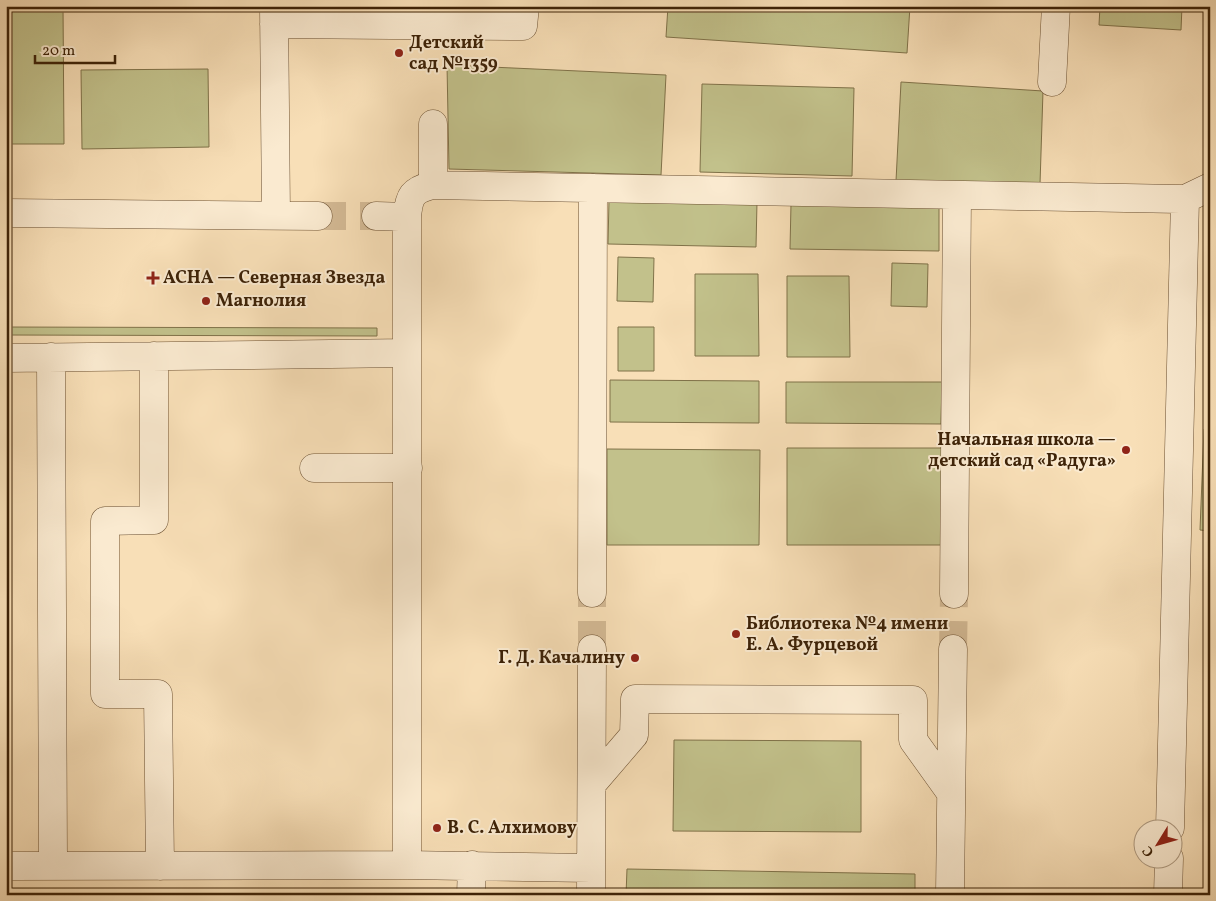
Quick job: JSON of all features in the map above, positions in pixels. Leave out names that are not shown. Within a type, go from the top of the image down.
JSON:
[{"type":"lane","points":[[276,215],[274,15],[523,26],[525,6]]},
{"type":"lane","points":[[1052,82],[1056,6]]},
{"type":"lane","points":[[433,124],[433,185]]},
{"type":"lane","points":[[407,865],[407,216],[409,200],[418,189],[433,185],[1185,199],[1210,187]]},
{"type":"lane","points":[[592,593],[593,188]]},
{"type":"lane","points":[[954,594],[957,195]]},
{"type":"lane","points":[[1170,818],[1185,199]]},
{"type":"lane","points":[[6,213],[318,216]]},
{"type":"lane","points":[[376,216],[407,216]]},
{"type":"lane","points":[[6,358],[407,353]]},
{"type":"lane","points":[[154,356],[154,520],[105,520],[106,694],[158,694],[160,866]]},
{"type":"lane","points":[[51,357],[52,866]]},
{"type":"lane","points":[[314,468],[408,468]]},
{"type":"lane","points":[[591,895],[592,649]]},
{"type":"lane","points":[[950,895],[953,649]]},
{"type":"lane","points":[[592,784],[634,735],[635,699],[913,700],[913,740],[951,793]]},
{"type":"lane","points":[[6,866],[472,865],[590,868]]},
{"type":"lane","points":[[471,895],[472,865]]},
{"type":"lane","points":[[1168,895],[1169,868]]},
{"type":"shaded area","points":[[6,6],[63,6],[64,144],[6,144]]},
{"type":"shaded area","points":[[668,6],[910,6],[907,53],[666,37]]},
{"type":"shaded area","points":[[1100,6],[1182,6],[1181,30],[1099,25]]},
{"type":"shaded area","points":[[447,65],[666,75],[661,175],[449,169]]},
{"type":"shaded area","points":[[208,69],[209,147],[82,149],[81,70]]},
{"type":"shaded area","points":[[901,82],[1043,91],[1040,184],[896,181]]},
{"type":"shaded area","points":[[702,84],[854,88],[852,176],[700,172]]},
{"type":"shaded area","points":[[609,200],[757,202],[756,247],[608,244]]},
{"type":"shaded area","points":[[791,204],[939,206],[939,251],[790,249]]},
{"type":"shaded area","points":[[618,257],[654,258],[653,302],[617,301]]},
{"type":"shaded area","points":[[892,263],[928,264],[927,307],[891,306]]},
{"type":"shaded area","points":[[695,274],[758,274],[759,356],[695,356]]},
{"type":"shaded area","points":[[787,276],[849,276],[850,357],[787,357]]},
{"type":"shaded area","points":[[6,327],[377,328],[377,336],[6,335]]},
{"type":"shaded area","points":[[618,327],[654,327],[654,371],[618,371]]},
{"type":"shaded area","points":[[610,380],[759,381],[759,423],[610,422]]},
{"type":"shaded area","points":[[786,382],[942,382],[941,424],[786,423]]},
{"type":"shaded area","points":[[1204,429],[1210,429],[1210,531],[1200,530]]},
{"type":"shaded area","points":[[787,448],[942,448],[942,545],[787,545]]},
{"type":"shaded area","points":[[607,449],[760,450],[759,545],[607,545]]},
{"type":"shaded area","points":[[674,740],[861,741],[861,832],[673,831]]},
{"type":"shaded area","points":[[627,869],[915,874],[915,895],[626,895]]},
{"type":"shaded area","points":[[6,889],[461,891],[461,895],[6,895]]},
{"type":"tunnel","points":[[318,216],[376,216]]},
{"type":"tunnel","points":[[592,593],[592,649]]},
{"type":"tunnel","points":[[953,649],[954,594]]},
{"type":"place","name":"Детский сад №1359","points":[[399,53]]},
{"type":"place","name":"АСНА — Северная Звезда","points":[[153,278]]},
{"type":"place","name":"Магнолия","points":[[206,301]]},
{"type":"place","name":"Начальная школа — детский сад «Радуга»","points":[[1126,450]]},
{"type":"place","name":"Библиотека №4 имени Е. А. Фурцевой","points":[[736,634]]},
{"type":"place","name":"Г. Д. Качалину","points":[[635,658]]},
{"type":"place","name":"В. С. Алхимову","points":[[437,828]]}]
